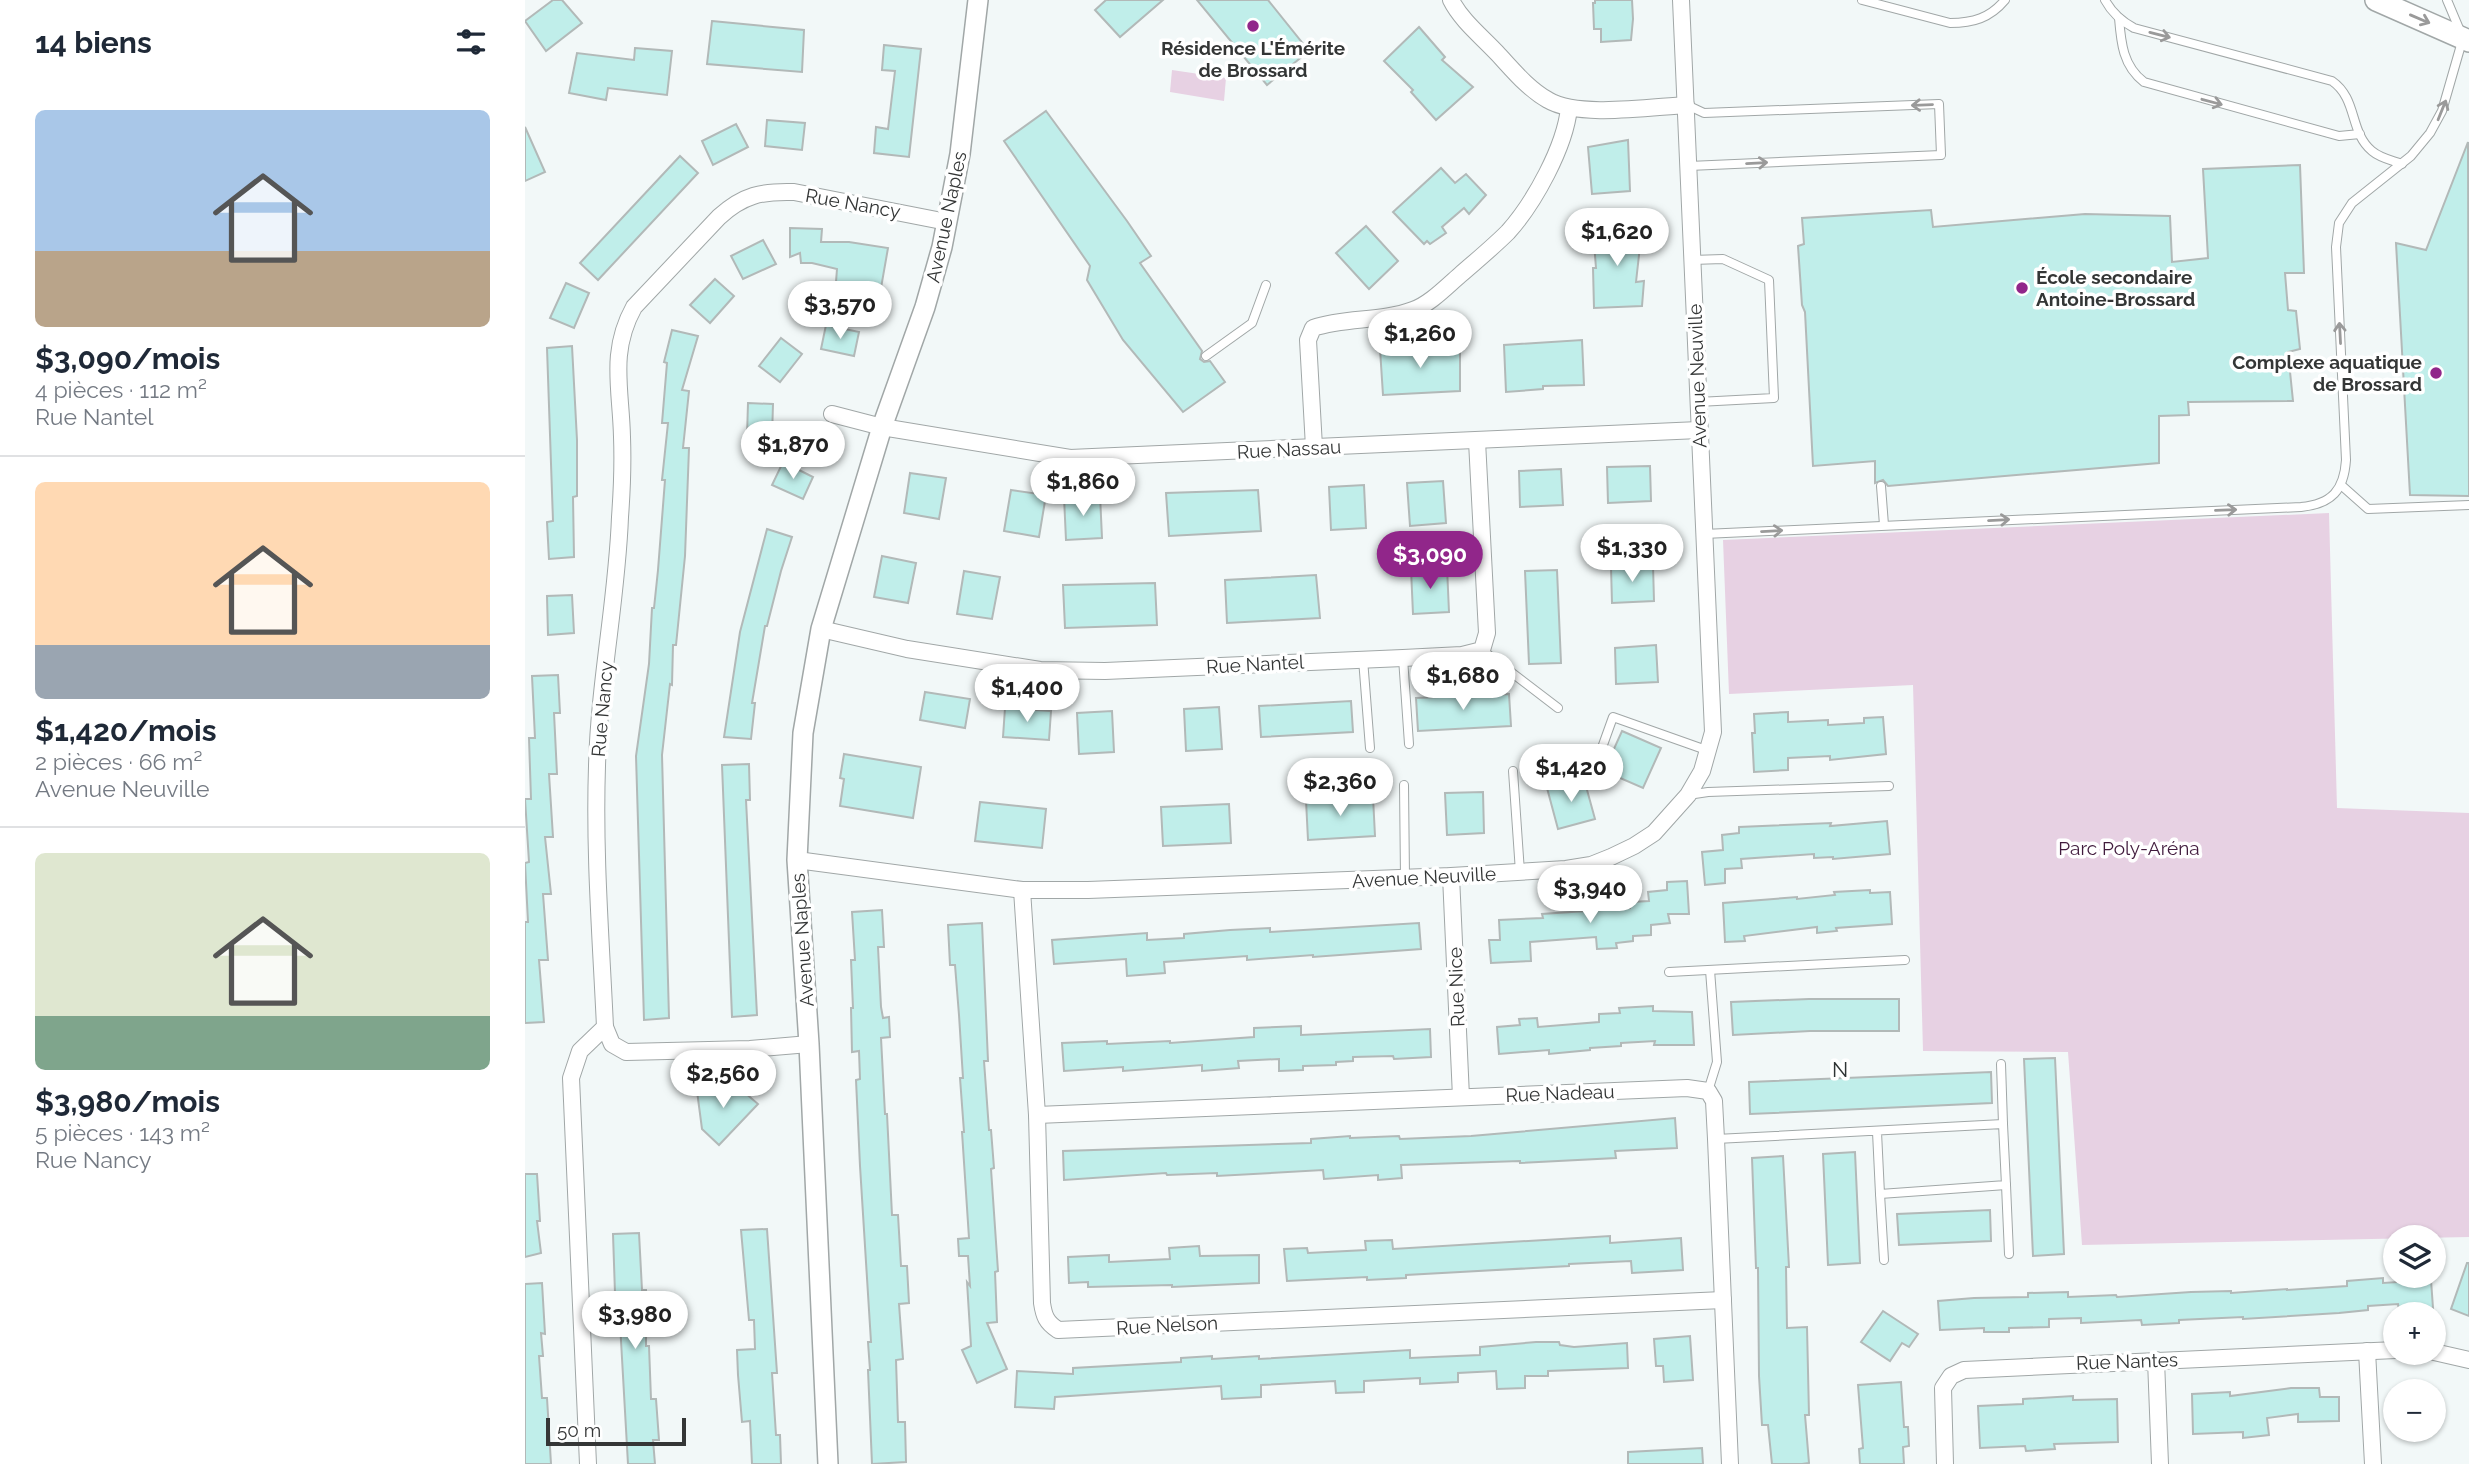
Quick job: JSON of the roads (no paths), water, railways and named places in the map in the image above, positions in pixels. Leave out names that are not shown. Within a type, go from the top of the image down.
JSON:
[{"type":"main road","points":[[2376,0],[2466,40]]},
{"type":"street","name":"Avenue Naples","points":[[828,1464],[809,1044],[797,860],[803,733],[821,629],[883,427],[933,281],[964,128],[978,0]]},
{"type":"street","points":[[1451,0],[1462,17],[1537,93],[1558,106],[1588,110],[1686,105]]},
{"type":"street","name":"Avenue Neuville","points":[[797,860],[1021,890],[1101,890],[1566,869],[1611,857],[1654,832],[1688,795],[1702,771],[1713,732],[1681,0]]},
{"type":"street","points":[[1314,447],[1308,340],[1313,328],[1328,323],[1395,316],[1417,309],[1445,289],[1508,231],[1527,206],[1552,163],[1569,108]]},
{"type":"street","name":"Rue Nancy","points":[[605,1027],[596,834],[597,765],[600,704],[611,626],[620,519],[622,438],[618,364],[619,346],[625,324],[634,307],[719,217],[733,205],[751,196],[770,191],[794,192],[919,214],[947,222]]},
{"type":"street","points":[[832,414],[883,427]]},
{"type":"street","name":"Rue Nassau","points":[[883,427],[1070,458],[1699,430]]},
{"type":"street","points":[[1477,441],[1487,633],[1482,650]]},
{"type":"street","name":"Rue Nantel","points":[[821,629],[907,649],[1040,670],[1105,671],[1403,658],[1462,655],[1482,650]]},
{"type":"street","name":"Rue Nice","points":[[1451,876],[1461,1097]]},
{"type":"street","name":"Rue Nelson","points":[[1021,890],[1037,1115],[1042,1303],[1044,1316],[1049,1324],[1058,1330],[1723,1300]]},
{"type":"street","points":[[588,1464],[571,1078],[580,1051],[605,1027],[612,1044],[626,1052],[750,1049],[809,1044]]},
{"type":"street","name":"Rue Nadeau","points":[[1037,1115],[1687,1088],[1708,1091]]},
{"type":"street","points":[[1708,1091],[1714,1101],[1730,1464]]},
{"type":"street","name":"Rue Nantes","points":[[1945,1464],[1943,1388],[1951,1376],[1964,1370],[2383,1350]]},
{"type":"street","points":[[2367,1351],[2372,1464]]},
{"type":"street","points":[[2446,1355],[2469,1360]]},
{"type":"street","points":[[2156,1360],[2160,1464]]},
{"type":"lane","points":[[1862,0],[1950,23],[1963,23],[1987,16],[2005,0]]},
{"type":"lane","points":[[2105,0],[2119,18],[2143,31],[2332,81],[2347,94],[2360,134],[2372,151],[2402,164]]},
{"type":"lane","points":[[1704,534],[2301,507],[2327,500],[2341,485],[2346,460],[2336,234],[2339,223],[2352,203],[2402,164],[2424,142],[2435,126],[2466,40],[2447,0]]},
{"type":"lane","points":[[2119,18],[2124,54],[2130,67],[2144,82],[2339,135],[2360,134]]},
{"type":"lane","points":[[1686,105],[1704,113],[1939,104],[1941,142],[1941,155],[1689,166]]},
{"type":"lane","points":[[1692,260],[1723,259],[1769,280],[1774,398],[1698,402]]},
{"type":"lane","points":[[1206,356],[1252,323],[1266,285]]},
{"type":"lane","points":[[2341,485],[2368,509],[2469,505]]},
{"type":"lane","points":[[1881,486],[1885,525]]},
{"type":"lane","points":[[1482,650],[1558,708]]},
{"type":"lane","points":[[1403,658],[1409,744]]},
{"type":"lane","points":[[1363,659],[1370,748]]},
{"type":"lane","points":[[1599,756],[1613,717],[1709,751]]},
{"type":"lane","points":[[1513,771],[1520,872]]},
{"type":"lane","points":[[1404,785],[1405,878]]},
{"type":"lane","points":[[1688,795],[1708,792],[1889,786]]},
{"type":"lane","points":[[1669,972],[1905,960]]},
{"type":"lane","points":[[1708,1091],[1717,1062],[1710,970]]},
{"type":"lane","points":[[2001,1064],[2009,1254]]},
{"type":"lane","points":[[1716,1139],[2003,1124]]},
{"type":"lane","points":[[1877,1132],[1884,1260]]},
{"type":"lane","points":[[1880,1194],[2005,1185]]},
{"type":"place","name":"Résidence L'Émérite de Brossard","points":[[1253,26]]},
{"type":"place","name":"École secondaire Antoine-Brossard","points":[[2022,288]]},
{"type":"place","name":"Complexe aquatique de Brossard","points":[[2436,373]]},
{"type":"district","name":"N","points":[[1841,1069]]},
{"type":"park label","name":"Parc Poly-Aréna","points":[[2129,848]]}]
